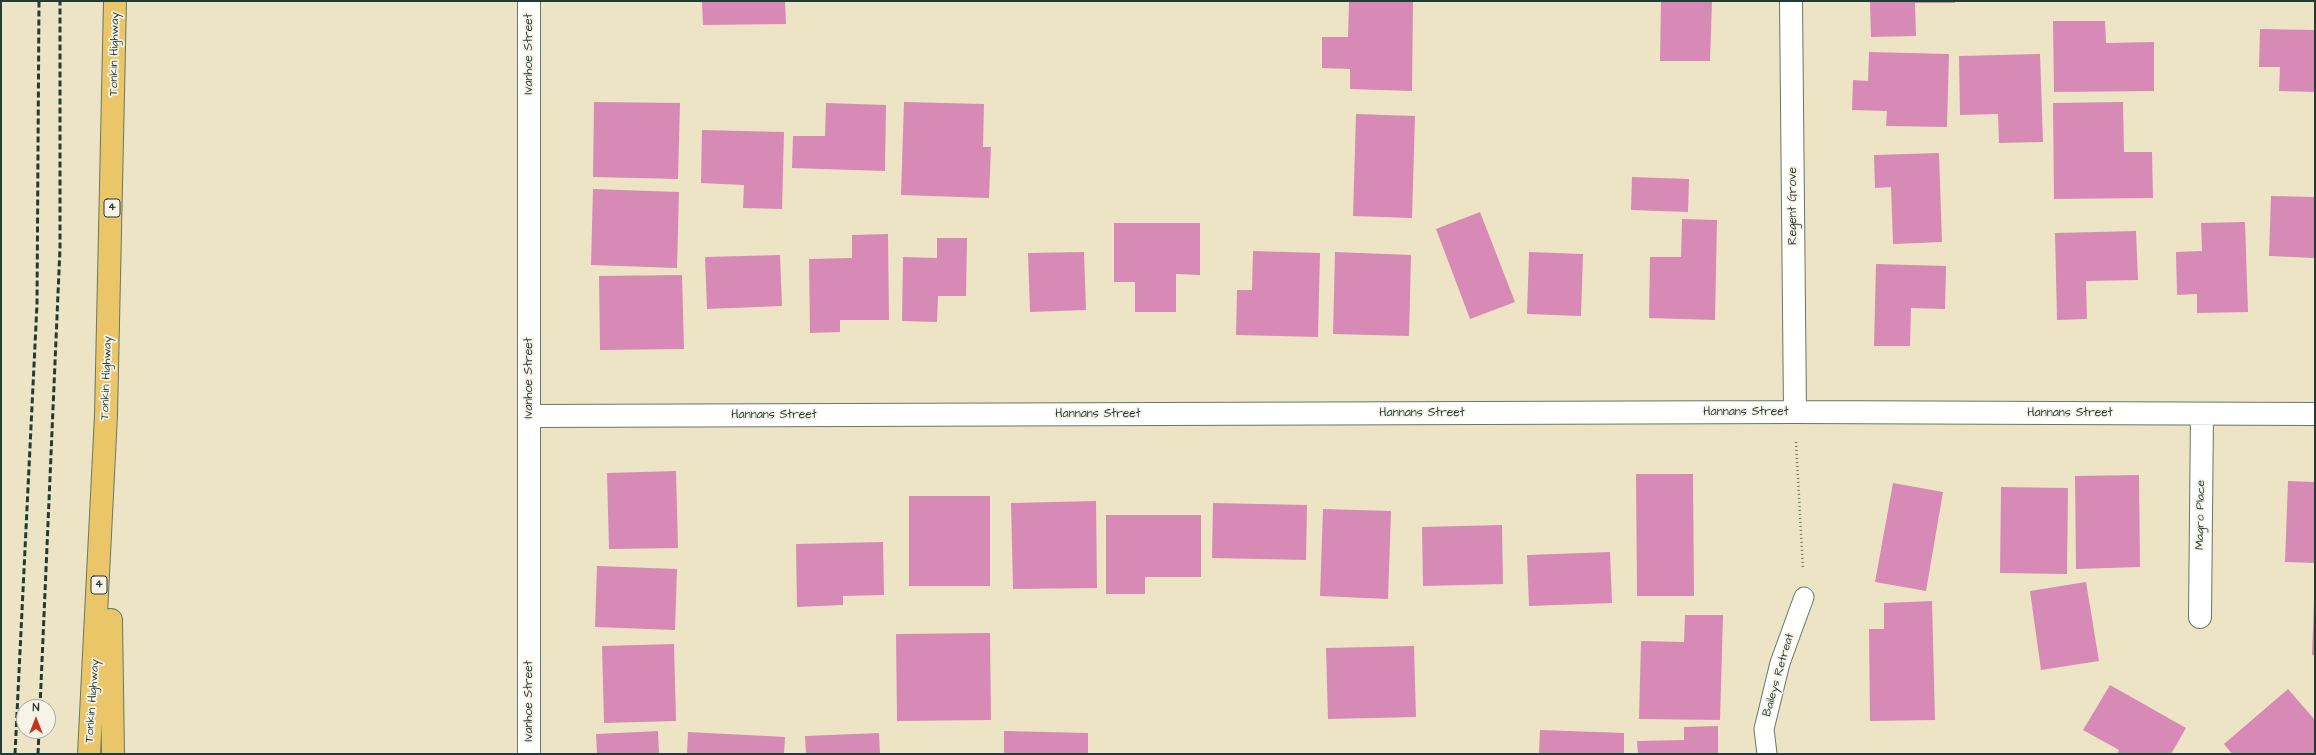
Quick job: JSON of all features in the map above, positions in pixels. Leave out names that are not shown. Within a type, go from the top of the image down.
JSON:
[{"type":"highway","name":"Tonkin Highway","points":[[89,754],[106,415],[116,1]]},
{"type":"highway","points":[[106,415],[113,754]]},
{"type":"street","name":"Ivanhoe Street","points":[[529,754],[530,1]]},
{"type":"street","name":"Regent Grove","points":[[1791,1],[1795,412]]},
{"type":"street","name":"Hannans Street","points":[[529,416],[1795,412],[2315,414]]},
{"type":"street","name":"Magro Place","points":[[2200,617],[2202,414]]},
{"type":"lane","name":"Baileys Retreat","points":[[1767,754],[1764,729],[1780,663],[1804,597]]},
{"type":"path","points":[[1795,412],[1804,597]]},
{"type":"building","points":[[702,1],[785,1],[786,24],[703,25]]},
{"type":"building","points":[[1349,1],[1413,1],[1412,91],[1350,89],[1350,69],[1322,68],[1322,37],[1348,37]]},
{"type":"building","points":[[1661,1],[1712,1],[1710,61],[1660,61]]},
{"type":"building","points":[[1870,1],[1955,1],[1955,3],[1915,3],[1916,36],[1871,37]]},
{"type":"building","points":[[2053,21],[2105,21],[2106,43],[2154,42],[2154,91],[2054,92]]},
{"type":"building","points":[[2260,29],[2315,30],[2315,92],[2279,91],[2280,67],[2259,67]]},
{"type":"building","points":[[1869,52],[1949,54],[1947,127],[1886,126],[1887,111],[1852,110],[1853,80],[1868,81]]},
{"type":"building","points":[[2040,54],[2043,142],[1999,143],[1998,114],[1960,115],[1959,56]]},
{"type":"building","points":[[594,102],[680,103],[678,179],[593,177]]},
{"type":"building","points":[[904,102],[984,104],[983,147],[991,147],[989,198],[901,195]]},
{"type":"building","points":[[2123,102],[2124,152],[2152,152],[2153,198],[2054,199],[2053,103]]},
{"type":"building","points":[[826,103],[886,105],[885,171],[792,168],[793,136],[825,136]]},
{"type":"building","points":[[1356,114],[1415,116],[1412,218],[1353,216]]},
{"type":"building","points":[[702,130],[784,132],[782,209],[743,208],[744,185],[701,183]]},
{"type":"building","points":[[1939,153],[1942,242],[1893,244],[1891,187],[1875,188],[1874,155]]},
{"type":"building","points":[[1632,177],[1689,179],[1688,212],[1631,210]]},
{"type":"building","points":[[593,189],[679,192],[677,268],[591,265]]},
{"type":"building","points":[[2271,196],[2315,197],[2315,258],[2269,256]]},
{"type":"building","points":[[1480,212],[1515,302],[1470,319],[1436,229]]},
{"type":"building","points":[[1682,219],[1717,220],[1715,320],[1649,318],[1650,257],[1681,257]]},
{"type":"building","points":[[2245,222],[2248,312],[2197,313],[2197,294],[2177,295],[2176,252],[2202,251],[2201,223]]},
{"type":"building","points":[[1114,223],[1200,223],[1200,275],[1176,274],[1176,312],[1135,312],[1135,282],[1114,282]]},
{"type":"building","points":[[2136,231],[2138,280],[2086,281],[2087,319],[2057,320],[2055,233]]},
{"type":"building","points":[[888,234],[889,320],[840,320],[840,332],[810,333],[809,259],[852,258],[852,235]]},
{"type":"building","points":[[937,238],[967,238],[966,296],[938,296],[937,322],[902,321],[903,257],[937,258]]},
{"type":"building","points":[[1253,251],[1320,253],[1318,337],[1236,335],[1237,290],[1252,290]]},
{"type":"building","points":[[1084,252],[1086,310],[1030,312],[1028,253]]},
{"type":"building","points":[[1335,252],[1411,255],[1409,336],[1333,334]]},
{"type":"building","points":[[1529,252],[1583,254],[1581,316],[1527,314]]},
{"type":"building","points":[[780,255],[782,306],[707,309],[705,257]]},
{"type":"building","points":[[1876,264],[1946,266],[1945,309],[1911,308],[1910,346],[1874,346]]},
{"type":"building","points":[[682,275],[684,349],[600,350],[599,276]]},
{"type":"building","points":[[676,471],[678,548],[609,549],[607,473]]},
{"type":"building","points":[[1636,474],[1693,474],[1694,596],[1637,596]]},
{"type":"building","points":[[2139,475],[2140,567],[2076,569],[2075,476]]},
{"type":"building","points":[[2288,481],[2315,482],[2315,563],[2285,562]]},
{"type":"building","points":[[1893,483],[1943,492],[1926,591],[1875,582]]},
{"type":"building","points":[[2001,487],[2068,488],[2067,574],[2000,573]]},
{"type":"building","points":[[909,496],[990,496],[990,586],[909,586]]},
{"type":"building","points":[[1096,501],[1097,588],[1013,589],[1011,503]]},
{"type":"building","points":[[1213,503],[1307,505],[1306,560],[1212,558]]},
{"type":"building","points":[[1323,509],[1391,511],[1388,599],[1320,596]]},
{"type":"building","points":[[1106,515],[1201,515],[1201,577],[1145,577],[1145,594],[1106,594]]},
{"type":"building","points":[[1502,525],[1503,584],[1423,586],[1422,527]]},
{"type":"building","points":[[883,542],[884,595],[843,596],[843,605],[797,607],[796,544]]},
{"type":"building","points":[[1610,552],[1612,603],[1529,606],[1527,555]]},
{"type":"building","points":[[597,566],[677,569],[675,630],[595,627]]},
{"type":"building","points":[[2086,582],[2099,661],[2041,670],[2030,591]]},
{"type":"building","points":[[1932,601],[1935,720],[1870,721],[1869,629],[1884,629],[1884,603]]},
{"type":"building","points":[[2314,601],[2315,655],[2312,655]]},
{"type":"building","points":[[1685,615],[1723,615],[1720,720],[1639,719],[1641,641],[1684,642]]},
{"type":"building","points":[[990,633],[991,720],[897,721],[896,634]]},
{"type":"building","points":[[674,644],[676,721],[604,723],[602,646]]},
{"type":"building","points":[[1414,646],[1416,717],[1328,719],[1326,648]]},
{"type":"building","points":[[2110,685],[2186,728],[2171,754],[2117,754],[2119,750],[2083,730]]},
{"type":"building","points":[[2288,689],[2315,720],[2315,754],[2232,754],[2224,744]]},
{"type":"building","points":[[1718,726],[1718,754],[1638,754],[1637,741],[1684,740],[1684,727]]},
{"type":"building","points":[[1540,730],[1624,733],[1624,754],[1539,754]]},
{"type":"building","points":[[658,731],[659,754],[597,754],[596,734]]},
{"type":"building","points":[[1004,731],[1088,733],[1088,754],[1004,754]]},
{"type":"building","points":[[688,732],[785,737],[784,754],[687,754]]},
{"type":"building","points":[[879,733],[880,754],[806,754],[805,736]]},
{"type":"railway","points":[[15,754],[37,304],[39,1]]},
{"type":"railway","points":[[40,699],[60,248],[60,1]]},
{"type":"railway","points":[[38,754],[39,739]]}]
